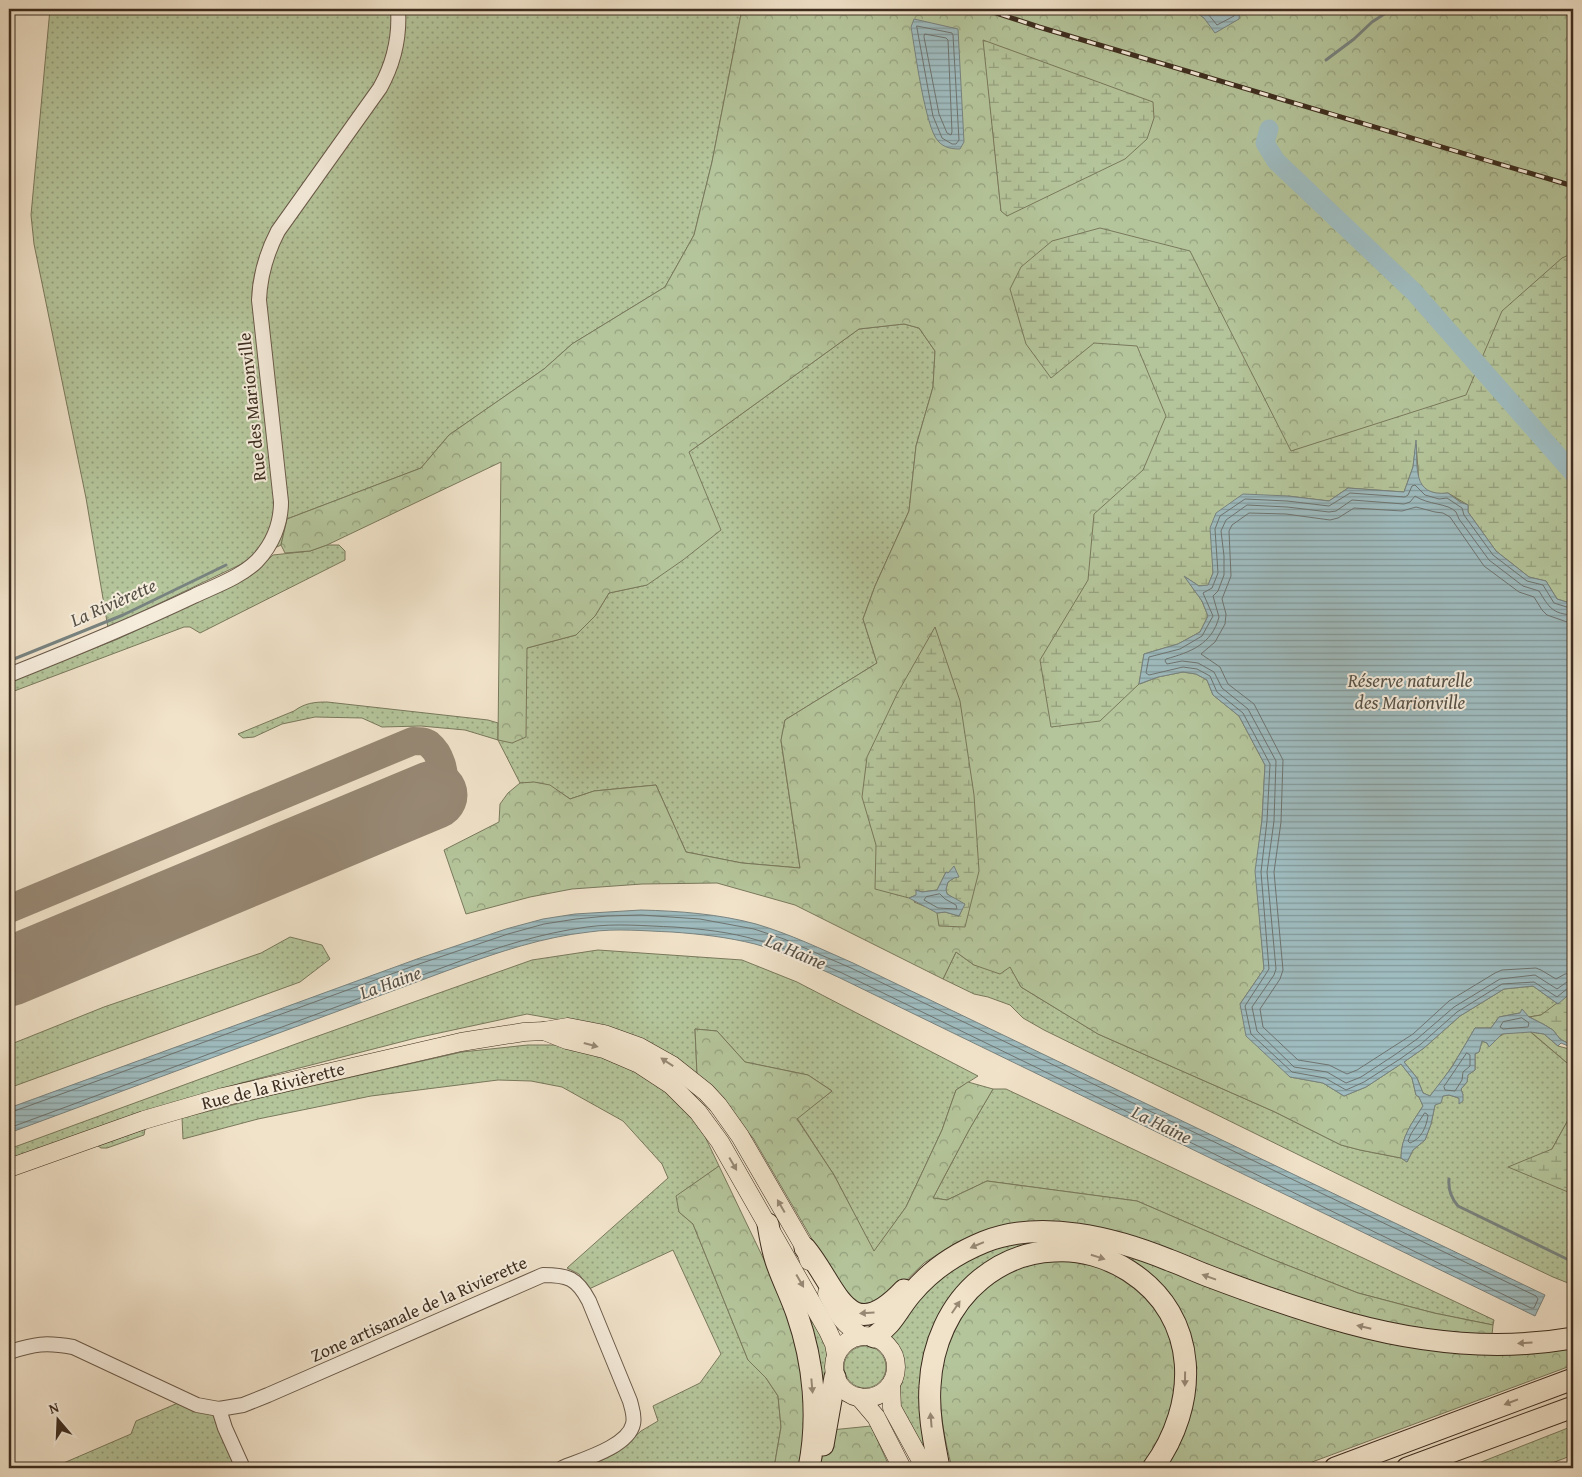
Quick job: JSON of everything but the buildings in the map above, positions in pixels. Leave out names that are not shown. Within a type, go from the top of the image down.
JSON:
[{"type":"highway","points":[[768,1224],[776,1261],[798,1315],[810,1363],[814,1412],[809,1468]]},
{"type":"highway","points":[[805,1248],[814,1258],[842,1303],[860,1314],[872,1314],[882,1310],[906,1287],[969,1249],[987,1241],[1024,1233],[1062,1232],[1099,1238],[1135,1248],[1275,1300],[1384,1332],[1476,1344],[1527,1344],[1573,1338]]},
{"type":"highway","points":[[939,1468],[931,1428],[931,1368],[937,1346],[950,1316],[975,1284],[996,1268],[1026,1255],[1061,1250],[1093,1255],[1116,1263],[1126,1269],[1151,1288],[1173,1320],[1184,1352],[1185,1389],[1176,1429],[1161,1458],[1153,1468]]},
{"type":"highway","points":[[868,1336],[890,1324],[912,1292],[937,1270]]},
{"type":"highway","points":[[818,1468],[835,1377]]},
{"type":"highway","points":[[1335,1468],[1573,1379]]},
{"type":"highway","points":[[1407,1468],[1573,1407]]},
{"type":"highway","points":[[1447,1468],[1467,1446]]},
{"type":"main road","name":"Rue de la Rivièrette","points":[[9,1168],[144,1120],[223,1097],[461,1042],[568,1026],[604,1034],[648,1051],[687,1076],[718,1105],[740,1136],[805,1248],[809,1261],[842,1321],[847,1326],[868,1336]]},
{"type":"main road","points":[[544,1031],[567,1040],[595,1046],[622,1056],[647,1069],[685,1098],[707,1123],[720,1142],[828,1331],[834,1344],[836,1355],[835,1377],[842,1388],[848,1394],[870,1398],[886,1390],[896,1373],[895,1358],[887,1345],[868,1336],[848,1341],[842,1345],[836,1355]]},
{"type":"main road","points":[[891,1384],[892,1408],[925,1468]]},
{"type":"main road","points":[[859,1397],[876,1416],[902,1468]]},
{"type":"street","name":"Rue des Marionville","points":[[9,675],[127,628],[222,583],[251,566],[268,546],[278,525],[281,502],[259,300],[262,273],[271,245],[278,232],[386,77],[396,49],[399,32],[398,9]]},
{"type":"street","name":"Zone artisanale de la Rivierette","points":[[9,1352],[32,1345],[53,1344],[73,1347],[197,1405],[219,1408],[243,1404],[268,1395],[542,1275],[562,1275],[575,1281],[589,1301],[634,1413],[632,1428],[614,1446],[562,1468]]},
{"type":"street","points":[[219,1408],[225,1428],[243,1468]]},
{"type":"green space","points":[[50,9],[742,9],[712,162],[694,235],[665,287],[572,344],[544,369],[449,435],[421,468],[287,519],[281,545],[108,628],[86,498],[34,244],[31,215]]},
{"type":"green space","points":[[742,9],[1191,9],[1204,18],[1239,19],[1240,9],[1573,9],[1573,546],[1468,512],[1468,505],[1460,502],[1413,467],[1404,492],[1348,488],[1329,501],[1213,557],[1186,577],[1178,644],[1144,654],[1140,684],[1158,677],[1183,672],[1196,674],[1207,680],[1213,695],[1239,716],[1265,765],[1262,820],[1256,871],[1264,969],[1240,1004],[1290,1077],[1323,1083],[1344,1096],[1366,1087],[1401,1064],[1412,1078],[1416,1095],[1423,1106],[1405,1137],[1401,1158],[1341,1145],[1275,1112],[1098,1034],[1021,987],[1010,967],[1000,974],[974,965],[956,952],[943,979],[795,905],[717,883],[642,884],[572,889],[530,897],[466,914],[444,850],[499,822],[500,804],[508,793],[520,783],[534,782],[550,785],[570,799],[594,791],[656,785],[686,852],[742,863],[800,868],[781,740],[785,720],[877,663],[863,619],[875,586],[909,511],[916,446],[933,387],[935,351],[919,328],[904,324],[859,329],[689,452],[721,530],[647,585],[609,593],[595,616],[576,635],[527,648],[526,737],[512,743],[498,740],[501,462],[327,545],[310,551],[285,553],[281,545],[287,519],[421,468],[449,435],[544,369],[572,344],[665,287],[694,235],[712,162]],"holes":[[[984,40],[1008,216],[1001,211]],[[954,867],[954,878],[947,894],[964,904],[924,906],[914,902],[922,892]]]},
{"type":"green space","points":[[983,40],[1153,102],[1154,118],[1147,139],[1125,159],[1007,216],[1001,211]]},
{"type":"green space","points":[[1100,228],[1190,251],[1291,451],[1466,395],[1502,311],[1562,258],[1573,253],[1573,604],[1557,599],[1546,581],[1529,577],[1496,551],[1468,512],[1468,505],[1448,493],[1439,494],[1427,491],[1419,482],[1416,444],[1413,467],[1404,492],[1348,488],[1329,501],[1288,496],[1213,557],[1213,573],[1208,586],[1199,586],[1185,577],[1202,601],[1208,616],[1200,632],[1178,644],[1144,654],[1139,684],[1100,721],[1051,727],[1040,660],[1088,580],[1094,514],[1143,470],[1166,416],[1137,346],[1094,343],[1051,378],[1026,344],[1010,289],[1021,267],[1052,241]]},
{"type":"green space","points":[[904,324],[919,328],[935,351],[933,387],[916,446],[909,511],[875,586],[863,619],[877,663],[785,720],[781,741],[800,868],[742,863],[686,852],[656,785],[594,791],[570,799],[557,790],[541,783],[520,783],[498,740],[527,648],[576,635],[595,616],[609,593],[647,585],[689,452],[859,329]]},
{"type":"green space","points":[[327,545],[339,545],[345,551],[345,560],[200,633],[190,627],[184,627],[9,693],[9,682],[118,639],[211,595],[252,575],[273,555],[310,551]]},
{"type":"green space","points":[[935,627],[960,701],[974,795],[979,871],[965,927],[939,926],[937,913],[945,912],[959,916],[964,905],[947,894],[948,882],[954,878],[946,872],[937,890],[922,892],[916,890],[917,895],[909,898],[875,889],[876,845],[862,797],[867,757],[897,694]]},
{"type":"green space","points":[[327,702],[488,720],[498,723],[498,740],[465,730],[421,726],[382,727],[362,718],[315,717],[282,724],[254,737],[243,738],[238,734],[306,705]]},
{"type":"green space","points":[[290,937],[322,945],[330,959],[300,982],[9,1088],[9,1045],[104,1007],[261,953]]},
{"type":"green space","points":[[598,950],[742,960],[797,982],[978,1076],[956,1090],[942,1130],[906,1207],[874,1252],[834,1175],[797,1118],[832,1091],[808,1075],[745,1062],[717,1031],[695,1029],[697,1074],[622,1031],[527,1014],[416,1038],[241,1083],[146,1113],[9,1161],[9,1149],[304,1041],[532,960]]},
{"type":"green space","points":[[956,952],[974,965],[1010,966],[1021,987],[1098,1034],[1275,1112],[1341,1145],[1401,1158],[1407,1162],[1413,1150],[1425,1140],[1435,1105],[1443,1096],[1449,1095],[1459,1098],[1463,1095],[1461,1089],[1467,1082],[1467,1075],[1475,1070],[1475,1054],[1479,1052],[1482,1041],[1489,1046],[1500,1036],[1521,1024],[1573,1068],[1573,1111],[1552,1149],[1568,1192],[1573,1190],[1573,1285],[1403,1206],[1044,1030],[1023,1018],[1010,1005],[974,994],[943,979]]},
{"type":"green space","points":[[1533,986],[1558,1004],[1541,1015],[1529,1017],[1520,1013],[1499,1017],[1491,1028],[1475,1028],[1437,1088],[1430,1096],[1423,1093],[1417,1078],[1404,1062],[1424,1048],[1460,1016],[1504,989]]},
{"type":"green space","points":[[1573,991],[1573,1046],[1560,1039],[1553,1030],[1529,1017],[1541,1015]]},
{"type":"green space","points":[[695,1029],[717,1031],[745,1062],[808,1075],[832,1091],[797,1119],[834,1175],[874,1251],[906,1207],[942,1130],[956,1090],[968,1082],[993,1089],[933,1198],[947,1200],[987,1181],[1137,1201],[1269,1258],[1358,1293],[1434,1313],[1493,1325],[1492,1335],[1435,1332],[1382,1322],[1337,1310],[1140,1241],[985,1231],[954,1244],[924,1263],[885,1301],[862,1307],[844,1294],[753,1138],[697,1074]]},
{"type":"green space","points":[[1531,1032],[1544,1034],[1558,1046],[1573,1050],[1573,1068]]},
{"type":"green space","points":[[528,1045],[572,1045],[658,1081],[700,1126],[719,1166],[677,1196],[679,1212],[693,1224],[748,1360],[766,1378],[778,1396],[781,1427],[774,1468],[584,1468],[618,1452],[641,1431],[658,1421],[653,1406],[700,1383],[721,1354],[673,1250],[589,1289],[579,1274],[567,1268],[668,1178],[662,1164],[623,1121],[562,1087],[531,1081],[498,1080],[371,1096],[258,1119],[183,1139],[182,1118],[268,1096],[462,1052]]},
{"type":"green space","points":[[993,1089],[1006,1089],[1494,1320],[1493,1325],[1434,1313],[1358,1293],[1269,1258],[1137,1201],[987,1181],[947,1200],[933,1198]]},
{"type":"green space","points":[[1573,1111],[1573,1190],[1568,1192],[1508,1167],[1552,1149]]},
{"type":"green space","points":[[145,1129],[144,1135],[107,1148],[98,1146]]},
{"type":"green space","points":[[719,1166],[790,1314],[821,1431],[871,1426],[890,1468],[774,1468],[781,1427],[778,1396],[766,1378],[748,1360],[693,1224],[679,1212],[676,1196]]},
{"type":"green space","points":[[1027,1240],[1134,1256],[1131,1267],[1059,1246],[946,1314],[927,1442],[919,1447],[899,1412],[897,1390],[903,1375],[903,1361],[901,1351],[889,1335],[913,1302],[968,1257]]},
{"type":"green space","points":[[1134,1256],[1320,1322],[1573,1344],[1573,1365],[1296,1468],[1160,1468],[1189,1353],[1131,1267]]},
{"type":"green space","points":[[1051,1261],[1068,1261],[1111,1271],[1141,1291],[1158,1313],[1170,1337],[1175,1364],[1174,1391],[1168,1418],[1157,1444],[1141,1468],[952,1468],[942,1420],[940,1395],[945,1355],[962,1317],[979,1295],[1001,1277],[1027,1265]]},
{"type":"green space","points":[[815,1320],[828,1351],[825,1366],[827,1380],[824,1408],[808,1323]]},
{"type":"green space","points":[[865,1346],[880,1352],[886,1367],[880,1382],[865,1388],[850,1382],[844,1367],[850,1352]]},
{"type":"green space","points":[[178,1403],[220,1413],[244,1468],[52,1468],[131,1434],[136,1421]]},
{"type":"green space","points":[[1573,1426],[1573,1455],[1539,1468],[1466,1468]]},
{"type":"water","points":[[1191,9],[1240,9],[1239,19],[1215,33],[1204,18]]},
{"type":"water","points":[[914,19],[958,29],[964,142],[960,149],[945,147],[933,133],[925,105],[911,27]]},
{"type":"water","name":"Réserve naturelle des Marionville","points":[[1416,440],[1417,469],[1422,485],[1436,493],[1448,493],[1460,502],[1468,505],[1468,512],[1496,551],[1529,577],[1546,581],[1557,599],[1573,604],[1573,991],[1558,1004],[1533,986],[1504,989],[1460,1016],[1424,1048],[1404,1062],[1417,1078],[1423,1093],[1430,1096],[1452,1067],[1475,1028],[1491,1028],[1499,1017],[1520,1013],[1522,1009],[1529,1017],[1553,1030],[1560,1039],[1573,1046],[1573,1048],[1561,1043],[1558,1046],[1544,1034],[1531,1032],[1502,1034],[1489,1047],[1487,1043],[1482,1041],[1479,1052],[1475,1054],[1475,1070],[1468,1075],[1467,1082],[1461,1089],[1463,1101],[1459,1104],[1459,1098],[1449,1095],[1443,1096],[1441,1103],[1435,1105],[1425,1140],[1413,1150],[1407,1162],[1401,1158],[1403,1143],[1408,1130],[1423,1106],[1416,1095],[1412,1078],[1401,1064],[1366,1087],[1344,1096],[1323,1083],[1290,1077],[1246,1036],[1240,1004],[1264,969],[1255,871],[1262,820],[1265,765],[1239,716],[1213,695],[1207,680],[1196,674],[1183,672],[1158,677],[1139,684],[1144,654],[1178,644],[1200,632],[1208,616],[1202,601],[1184,576],[1199,586],[1208,585],[1213,573],[1210,528],[1216,513],[1243,494],[1288,496],[1329,501],[1348,488],[1404,492],[1413,467]]},
{"type":"water","points":[[954,866],[959,877],[948,882],[946,889],[947,894],[965,904],[959,916],[945,912],[937,913],[909,898],[916,895],[916,890],[922,892],[937,890],[946,872],[948,873]]},
{"type":"water","name":"La Haine","points":[[641,910],[713,915],[756,924],[805,942],[853,963],[1545,1295],[1535,1316],[819,968],[755,944],[693,934],[610,930],[555,937],[522,946],[457,967],[9,1133],[9,1108],[417,959],[506,929],[543,919],[575,914]]},
{"type":"waterway","points":[[1326,60],[1354,39],[1372,22],[1392,9]]},
{"type":"waterway","points":[[1269,129],[1265,143],[1276,161],[1414,292],[1573,473]]},
{"type":"waterway","name":"La Rivièrette","points":[[9,661],[123,615],[226,565]]},
{"type":"waterway","points":[[1449,1179],[1450,1194],[1458,1206],[1573,1262]]},
{"type":"taxiway","points":[[9,909],[413,741],[429,744],[442,764],[444,775],[442,786],[433,795]]},
{"type":"runway","points":[[9,972],[433,795]]},
{"type":"railway","points":[[984,9],[1573,186]]}]
